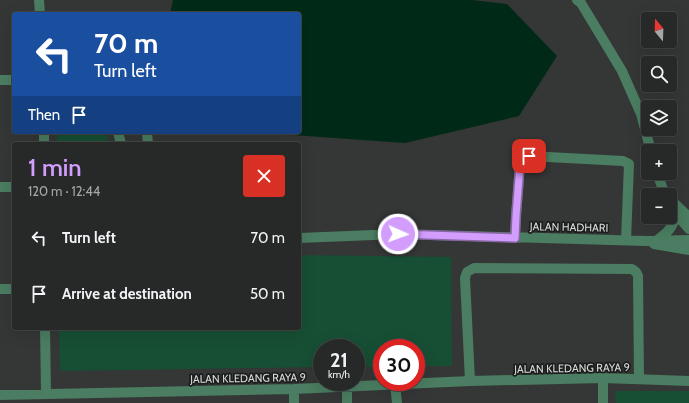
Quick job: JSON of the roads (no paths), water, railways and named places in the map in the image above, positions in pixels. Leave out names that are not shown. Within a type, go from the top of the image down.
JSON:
[{"type":"street","points":[[39,0],[40,12]]},
{"type":"street","points":[[579,1],[622,71],[641,114],[649,144]]},
{"type":"street","points":[[0,80],[12,80]]},
{"type":"street","points":[[515,238],[520,165],[529,156],[624,161],[630,164],[626,240]]},
{"type":"street","points":[[0,187],[12,186]]},
{"type":"street","points":[[682,211],[689,217]]},
{"type":"street","points":[[682,211],[689,229]]},
{"type":"street","points":[[651,241],[670,229],[682,211]]},
{"type":"street","name":"JALAN HADHARI","points":[[301,238],[398,234],[651,241],[689,240]]},
{"type":"street","name":"JALAN HADHARI","points":[[651,241],[662,246],[689,250]]},
{"type":"street","points":[[470,381],[465,278],[467,272],[474,268],[632,269],[638,276],[639,379]]},
{"type":"street","points":[[0,289],[12,289]]},
{"type":"street","points":[[45,330],[46,394]]},
{"type":"street","points":[[603,378],[603,403]]},
{"type":"street","name":"JALAN KLEDANG RAYA 9","points":[[425,383],[603,378],[689,382]]},
{"type":"street","name":"JALAN KLEDANG RAYA 9","points":[[0,395],[46,394],[102,398],[313,388]]},
{"type":"street","points":[[294,389],[294,403]]},
{"type":"street","points":[[347,391],[347,403]]},
{"type":"street","points":[[396,391],[397,403]]}]
